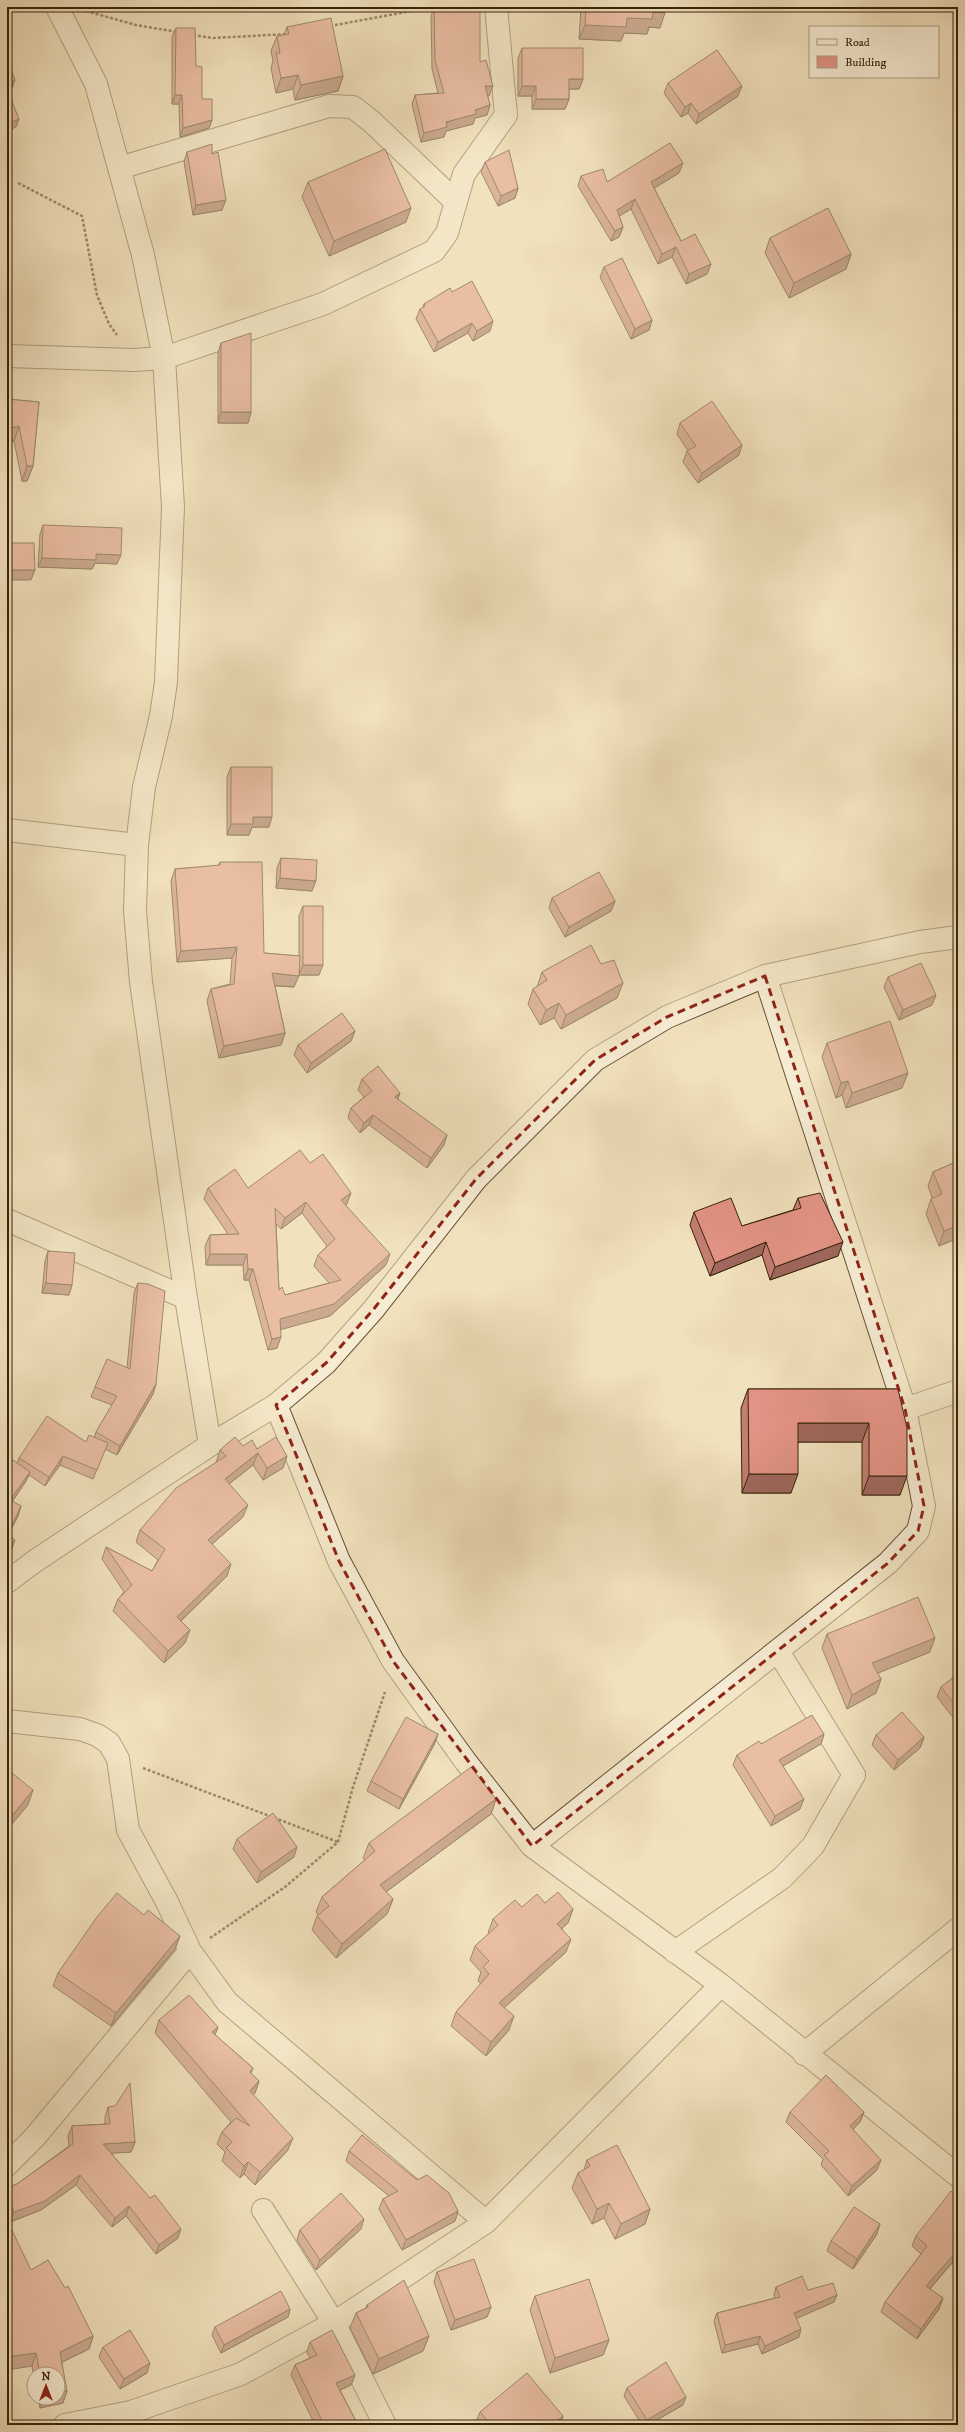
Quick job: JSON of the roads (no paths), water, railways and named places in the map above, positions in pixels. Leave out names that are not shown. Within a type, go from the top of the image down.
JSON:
[{"type":"street","points":[[57,7],[96,84],[143,255],[164,358],[173,507],[166,682],[161,716],[144,787],[137,845],[135,911],[141,982],[186,1298],[210,1445]]},
{"type":"street","points":[[7,356],[134,360],[164,358],[323,304],[434,251],[447,233],[464,174],[506,115],[496,7]]},
{"type":"street","points":[[119,168],[330,106],[353,107],[372,122],[456,202]]},
{"type":"street","points":[[7,830],[137,845]]},
{"type":"street","points":[[7,1582],[35,1561],[210,1445],[276,1405],[326,1363],[373,1310],[476,1179],[595,1060],[667,1017],[765,976],[920,942],[958,937]]},
{"type":"street","points":[[532,1846],[888,1563],[918,1531],[924,1506],[905,1409],[765,976]]},
{"type":"street","points":[[7,1220],[186,1298]]},
{"type":"street","points":[[905,1409],[958,1391]]},
{"type":"street","points":[[276,1405],[339,1561],[393,1661],[466,1762],[532,1846],[721,1985],[804,2054],[958,2176]]},
{"type":"street","points":[[675,1952],[782,1878],[813,1846],[854,1775],[778,1651]]},
{"type":"street","points":[[7,1721],[80,1729],[97,1735],[109,1743],[118,1759],[128,1830],[167,1902],[190,1951],[227,2002],[486,2222]]},
{"type":"street","points":[[804,2054],[958,1929]]},
{"type":"street","points":[[7,2165],[34,2138],[190,1951]]},
{"type":"street","points":[[65,2425],[133,2419],[241,2374],[334,2323],[486,2222],[721,1985]]},
{"type":"street","points":[[263,2210],[334,2323],[385,2425]]}]
